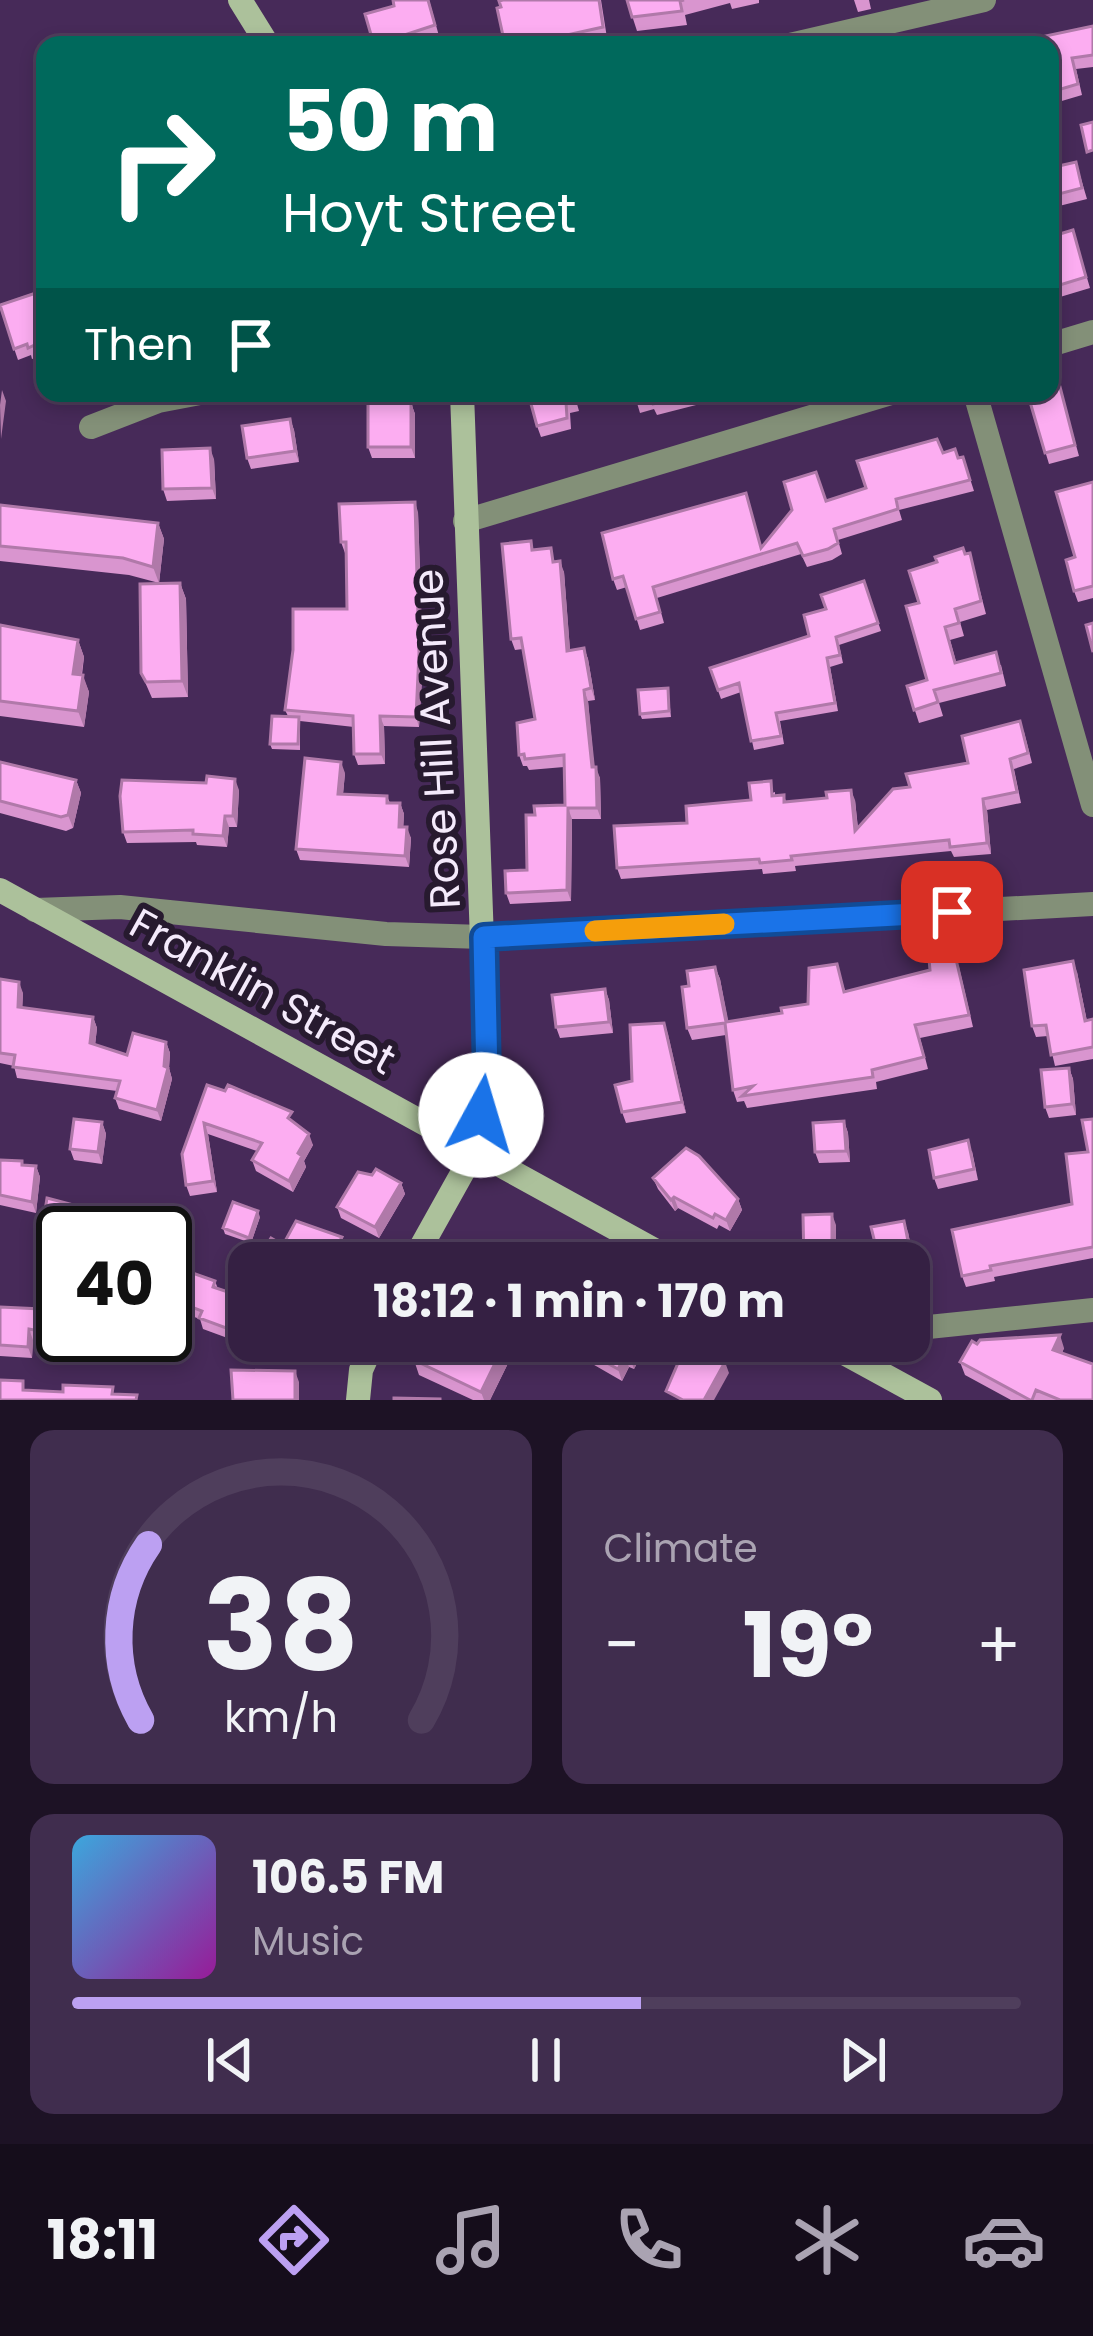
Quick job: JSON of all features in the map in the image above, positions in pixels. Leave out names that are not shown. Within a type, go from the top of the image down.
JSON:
[{"type":"street","points":[[240,0],[262,36]]},
{"type":"street","points":[[829,36],[984,0]]},
{"type":"street","points":[[1059,342],[1093,332]]},
{"type":"street","points":[[91,427],[155,402]]},
{"type":"street","name":"Rose Hill Avenue","points":[[424,1242],[474,1152],[487,1077],[462,402]]},
{"type":"street","points":[[465,521],[861,402]]},
{"type":"street","points":[[978,402],[1093,805]]},
{"type":"street","name":"Franklin Street","points":[[0,890],[639,1242]]},
{"type":"street","points":[[35,910],[120,907],[386,934],[484,937],[1093,904]]},
{"type":"street","points":[[930,1327],[1093,1310]]},
{"type":"street","points":[[358,1400],[365,1362]]},
{"type":"street","points":[[860,1362],[930,1400]]},
{"type":"building","points":[[393,0],[428,0],[435,25],[401,36],[371,36],[365,14],[394,6]]},
{"type":"building","points":[[599,0],[603,27],[562,36],[503,36],[499,1]]},
{"type":"building","points":[[627,0],[684,0],[680,1],[682,11],[632,17]]},
{"type":"building","points":[[1093,26],[1093,55],[1072,58],[1078,84],[1059,90],[1059,36],[1046,36]]},
{"type":"building","points":[[1093,122],[1093,150],[1087,152],[1081,125]]},
{"type":"building","points":[[1076,162],[1082,188],[1059,194],[1059,166]]},
{"type":"building","points":[[1073,230],[1086,277],[1059,285],[1059,234]]},
{"type":"building","points":[[36,293],[36,344],[14,349],[0,305]]},
{"type":"building","points":[[1059,387],[1075,445],[1045,453],[1030,402],[1059,402]]},
{"type":"building","points":[[530,402],[566,402],[567,418],[537,426]]},
{"type":"building","points":[[368,403],[411,403],[411,447],[368,447]]},
{"type":"building","points":[[290,419],[295,451],[247,458],[242,426]]},
{"type":"building","points":[[937,439],[943,453],[955,449],[958,458],[963,457],[970,480],[896,499],[898,509],[834,529],[838,543],[828,549],[803,556],[797,543],[653,587],[660,612],[636,619],[623,576],[613,579],[602,533],[746,493],[761,548],[792,510],[784,482],[816,472],[826,501],[866,488],[857,461]]},
{"type":"building","points":[[210,448],[212,488],[163,489],[162,450]]},
{"type":"building","points":[[1093,482],[1093,586],[1074,591],[1066,560],[1075,557],[1056,492]]},
{"type":"building","points":[[415,502],[416,717],[380,716],[381,754],[354,754],[353,716],[285,710],[293,609],[347,609],[346,542],[341,542],[339,504]]},
{"type":"building","points":[[0,505],[158,523],[153,567],[123,558],[0,546]]},
{"type":"building","points":[[531,541],[532,550],[551,548],[553,562],[560,561],[567,651],[584,648],[591,688],[584,690],[597,808],[568,808],[567,890],[506,893],[505,871],[527,870],[526,815],[535,815],[534,806],[565,805],[564,755],[525,759],[524,754],[519,755],[517,723],[535,719],[521,638],[511,639],[502,544]]},
{"type":"building","points":[[963,548],[965,554],[970,553],[981,601],[955,609],[959,623],[945,627],[955,663],[996,652],[1001,673],[934,690],[938,702],[914,710],[907,686],[927,680],[906,606],[919,603],[909,571]]},
{"type":"building","points":[[864,581],[878,623],[836,637],[840,655],[827,658],[835,703],[776,713],[781,736],[751,741],[739,683],[718,690],[710,668],[809,636],[804,615],[826,609],[821,595]]},
{"type":"building","points":[[180,583],[182,681],[146,682],[141,673],[140,584]]},
{"type":"building","points":[[1093,623],[1093,652],[1086,625]]},
{"type":"building","points":[[0,625],[78,640],[73,674],[83,675],[78,711],[0,701]]},
{"type":"building","points":[[668,688],[669,711],[640,714],[638,690]]},
{"type":"building","points":[[272,716],[299,717],[298,744],[270,744]]},
{"type":"building","points":[[1020,721],[1028,753],[1010,759],[1017,792],[983,799],[987,843],[950,847],[949,840],[760,863],[759,859],[617,868],[614,826],[687,823],[686,806],[751,800],[749,783],[771,781],[772,796],[784,795],[784,802],[827,798],[826,792],[851,790],[855,831],[893,789],[910,787],[906,774],[968,763],[962,736]]},
{"type":"building","points":[[305,758],[341,762],[338,794],[387,796],[387,803],[400,803],[399,827],[407,827],[405,856],[296,849]]},
{"type":"building","points":[[0,762],[76,780],[68,815],[0,801]]},
{"type":"building","points":[[207,776],[235,779],[233,816],[225,816],[223,836],[193,834],[193,830],[123,832],[122,780],[206,783]]},
{"type":"building","points":[[955,955],[969,1015],[915,1025],[924,1057],[872,1070],[873,1077],[742,1096],[753,1086],[733,1090],[725,1023],[687,1028],[682,987],[689,986],[687,971],[715,967],[726,1022],[808,1004],[809,968],[837,964],[844,992],[930,970],[929,959]]},
{"type":"building","points":[[1073,961],[1085,1021],[1093,1019],[1093,1047],[1051,1055],[1046,1025],[1032,1026],[1024,970]]},
{"type":"building","points":[[0,979],[19,982],[18,1007],[93,1017],[90,1043],[127,1055],[133,1033],[166,1042],[164,1066],[168,1068],[157,1110],[115,1098],[120,1081],[13,1067],[15,1055],[0,1053]]},
{"type":"building","points":[[605,989],[609,1022],[556,1027],[552,995]]},
{"type":"building","points":[[664,1023],[682,1102],[622,1112],[615,1085],[632,1081],[630,1025]]},
{"type":"building","points":[[1069,1068],[1072,1104],[1045,1107],[1041,1070]]},
{"type":"building","points":[[207,1085],[225,1091],[228,1085],[292,1112],[288,1118],[309,1134],[289,1181],[252,1160],[262,1143],[204,1123],[213,1181],[186,1185],[182,1154]]},
{"type":"building","points":[[74,1119],[102,1122],[98,1152],[70,1149]]},
{"type":"building","points":[[1093,1119],[1093,1247],[990,1266],[991,1270],[962,1276],[952,1230],[1072,1204],[1066,1154],[1088,1152],[1082,1120]]},
{"type":"building","points":[[844,1121],[846,1151],[815,1152],[813,1123]]},
{"type":"building","points":[[968,1140],[974,1169],[934,1178],[929,1150]]},
{"type":"building","points":[[686,1148],[738,1199],[726,1220],[674,1197],[671,1200],[653,1178]]},
{"type":"building","points":[[0,1160],[36,1166],[32,1202],[0,1195]]},
{"type":"building","points":[[376,1169],[401,1183],[375,1227],[337,1207],[358,1172],[372,1175]]},
{"type":"building","points":[[47,1198],[70,1204],[70,1206],[46,1206]]},
{"type":"building","points":[[233,1202],[258,1211],[249,1238],[223,1228]]},
{"type":"building","points":[[832,1214],[832,1242],[804,1242],[803,1215]]},
{"type":"building","points":[[296,1221],[342,1237],[339,1242],[285,1242]]},
{"type":"building","points":[[904,1221],[908,1242],[875,1242],[871,1227]]},
{"type":"building","points":[[192,1273],[228,1292],[228,1329],[199,1318],[202,1311],[192,1307]]},
{"type":"building","points":[[0,1307],[36,1309],[36,1330],[29,1329],[28,1347],[0,1345]]},
{"type":"building","points":[[1060,1335],[1053,1350],[1093,1364],[1093,1400],[1060,1400],[1036,1390],[1030,1400],[960,1362],[972,1341]]},
{"type":"building","points":[[418,1362],[496,1362],[481,1392]]},
{"type":"building","points":[[725,1362],[704,1400],[683,1400],[666,1391],[678,1363]]},
{"type":"building","points":[[231,1370],[295,1371],[295,1400],[233,1400]]},
{"type":"building","points":[[0,1380],[23,1381],[23,1390],[63,1392],[63,1385],[113,1387],[112,1394],[137,1395],[136,1400],[0,1400]]},
{"type":"slow traffic","points":[[595,931],[724,924]]},
{"type":"route","points":[[481,1115],[487,1077],[484,937],[952,912]]}]
